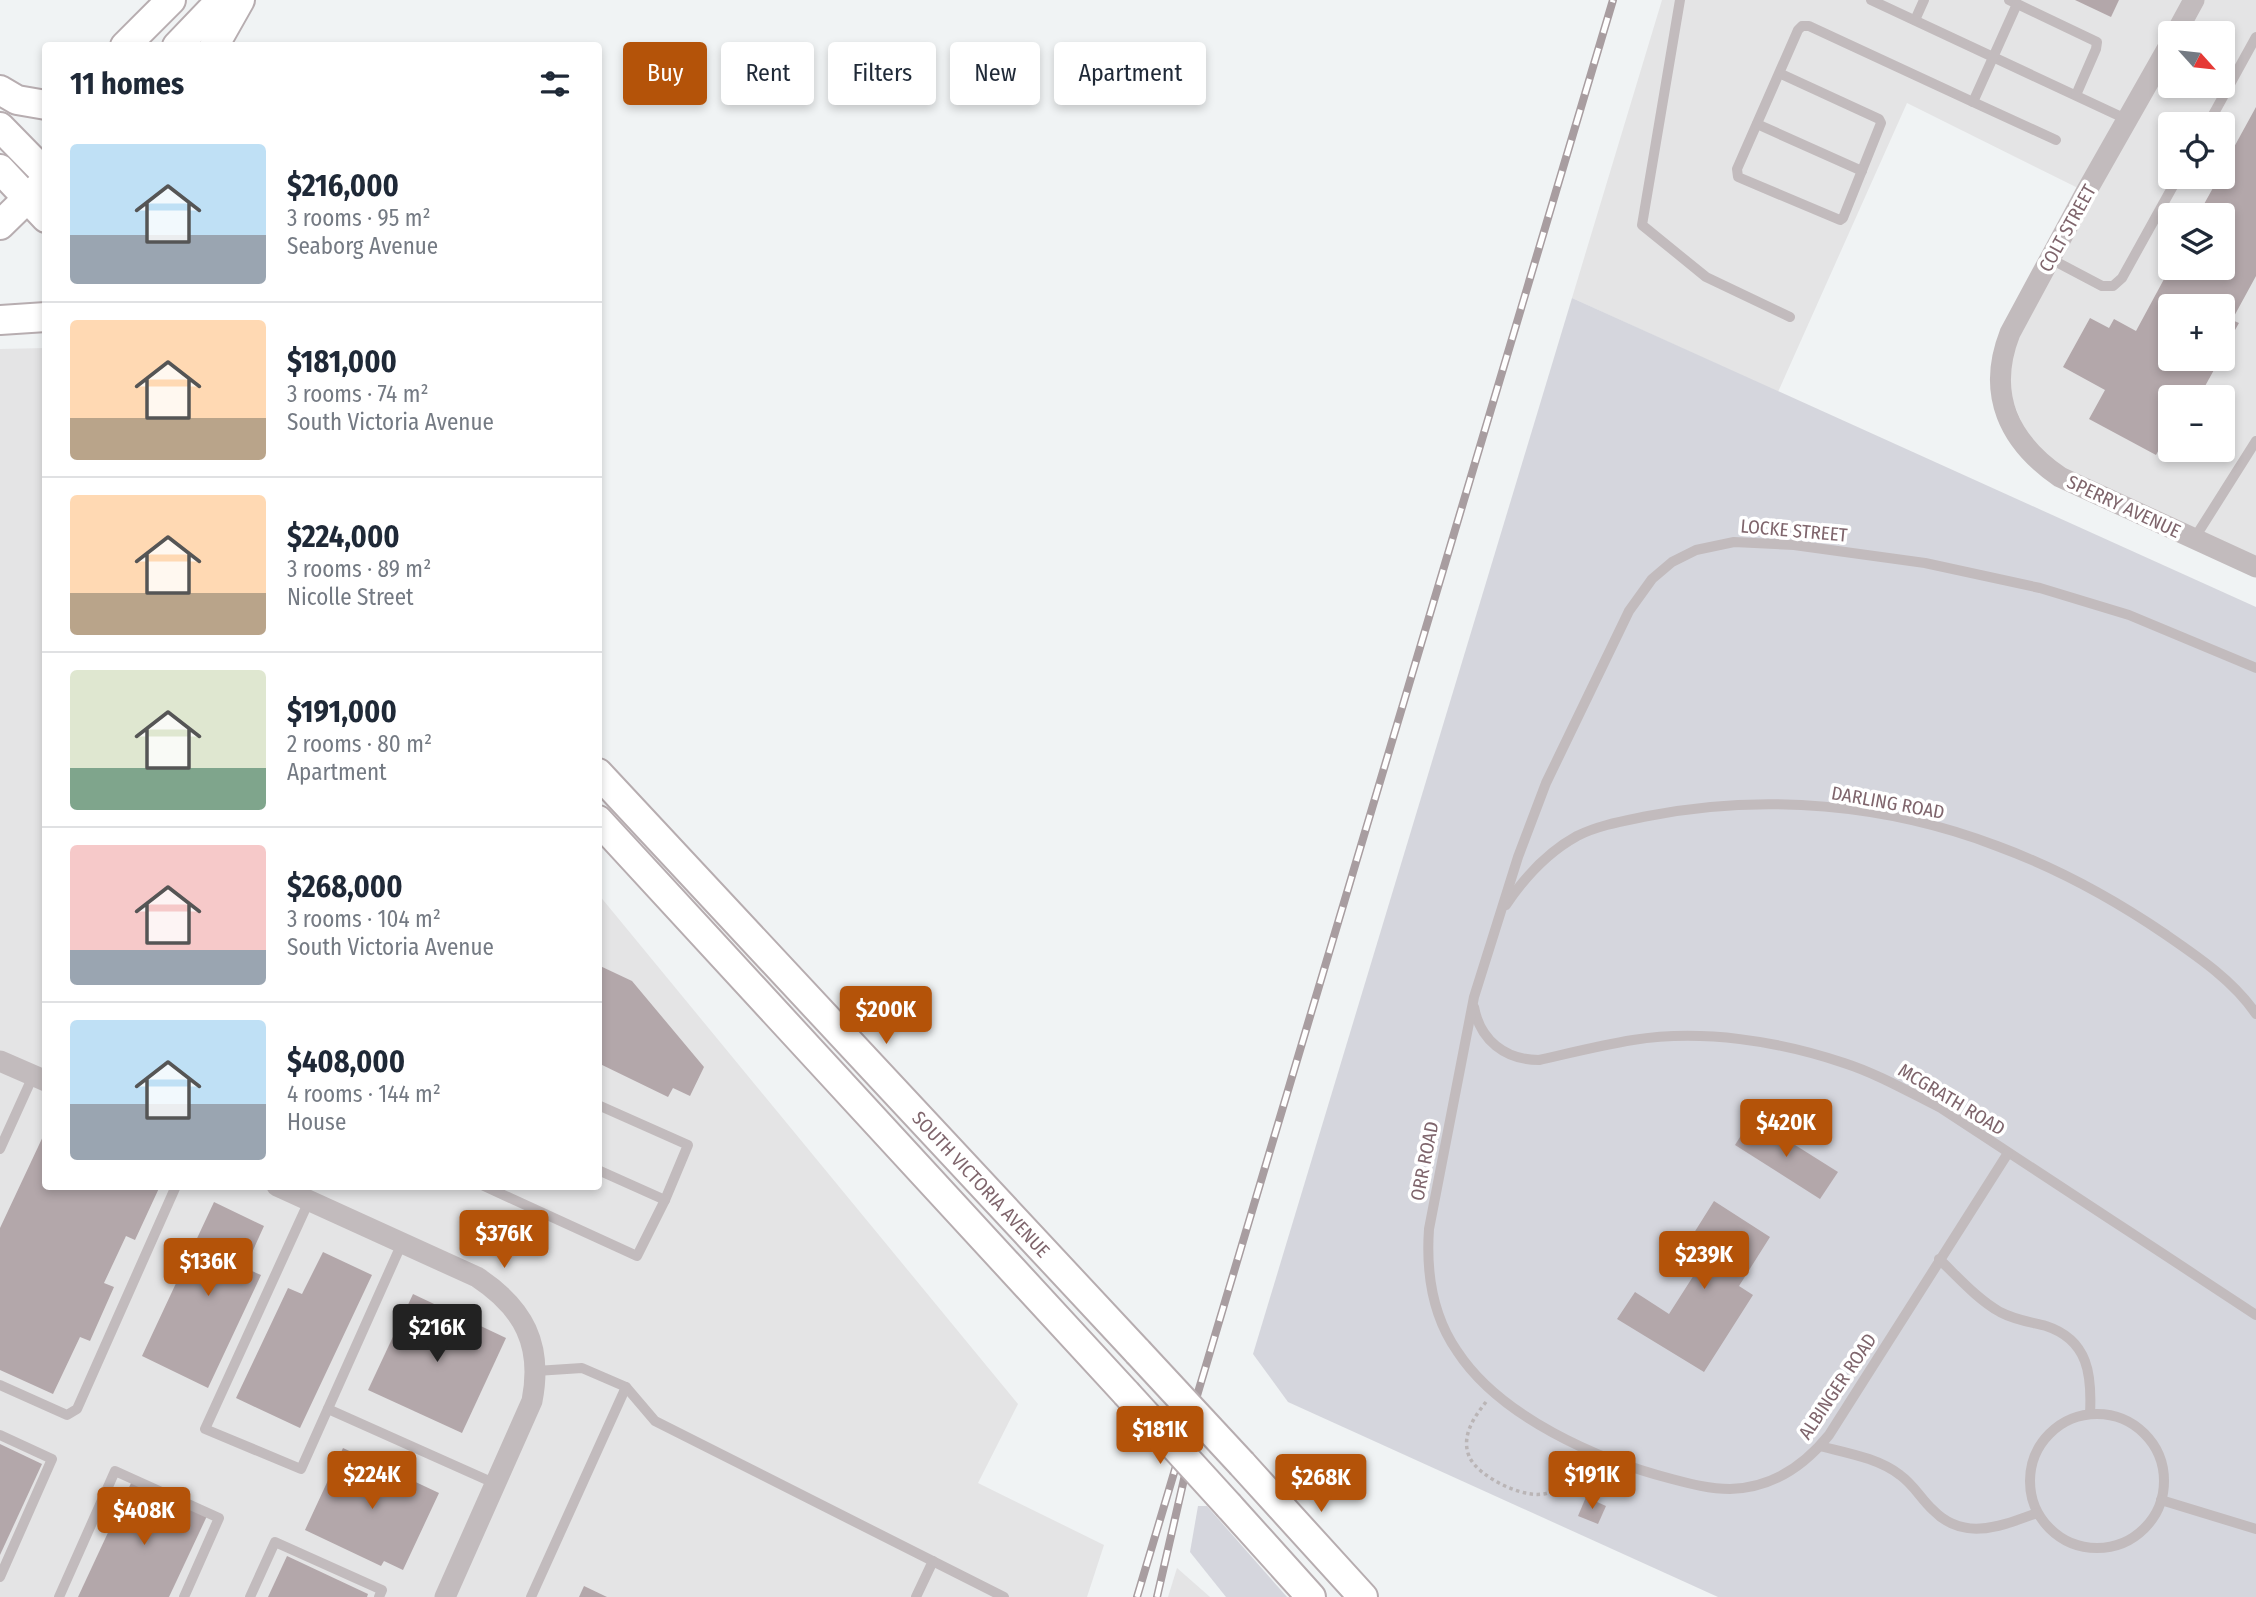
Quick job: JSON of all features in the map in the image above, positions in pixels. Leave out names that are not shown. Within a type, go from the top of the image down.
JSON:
[{"type":"main road","points":[[129,42],[171,0]]},
{"type":"main road","points":[[181,42],[221,0]]},
{"type":"main road","points":[[216,42],[240,0]]},
{"type":"main road","points":[[0,90],[16,100],[42,104]]},
{"type":"main road","points":[[0,127],[42,170]]},
{"type":"main road","points":[[0,169],[39,199],[0,225]]},
{"type":"main road","points":[[0,320],[42,317]]},
{"type":"main road","name":"SOUTH VICTORIA AVENUE","points":[[602,777],[1363,1597]]},
{"type":"main road","name":"SOUTH VICTORIA AVENUE","points":[[602,824],[1311,1597]]},
{"type":"street","points":[[2183,21],[2194,0]]},
{"type":"street","name":"COLT STREET","points":[[2010,422],[2000,388],[2005,347],[2049,258],[2158,65]]},
{"type":"street","name":"SPERRY AVENUE","points":[[2010,422],[2029,452],[2060,477],[2256,567]]},
{"type":"street","points":[[0,1061],[39,1079]]},
{"type":"street","points":[[286,1190],[477,1277],[498,1291],[516,1310],[528,1331],[536,1371],[533,1401],[445,1597]]},
{"type":"lane","points":[[1680,0],[1642,225],[1706,277],[1790,317]]},
{"type":"lane","points":[[1871,0],[2127,120]]},
{"type":"lane","points":[[1915,20],[1924,0]]},
{"type":"lane","points":[[1973,102],[2013,2],[2097,42],[2076,95]]},
{"type":"lane","points":[[1779,73],[1879,119],[1881,127],[1840,220],[1738,177],[1737,169],[1757,124],[1779,73],[1798,30],[1802,26],[1809,26],[2056,140]]},
{"type":"lane","points":[[2215,112],[2256,37]]},
{"type":"lane","points":[[1757,124],[1862,171]]},
{"type":"lane","points":[[2049,258],[2102,286],[2113,286],[2122,278],[2171,189]]},
{"type":"lane","points":[[2194,539],[2256,441]]},
{"type":"lane","name":"LOCKE STREET","points":[[1498,916],[1546,783],[1629,611],[1643,589],[1661,569],[1696,550],[1734,542],[1794,545],[1925,563],[2040,588],[2129,615],[2256,668]]},
{"type":"lane","name":"DARLING ROAD","points":[[1498,916],[1522,884],[1549,855],[1579,835],[1613,823],[1730,804],[1780,804],[1853,810],[1925,824],[1995,845],[2063,873],[2127,907],[2187,949],[2251,997],[2256,1014]]},
{"type":"lane","name":"ORR ROAD","points":[[1495,1394],[1468,1367],[1445,1331],[1432,1292],[1427,1250],[1474,997],[1498,916]]},
{"type":"lane","name":"MCGRATH ROAD","points":[[1474,997],[1476,1018],[1486,1036],[1494,1046],[1512,1056],[1539,1060],[1635,1040],[1688,1037],[1741,1040],[1794,1049],[1845,1063],[1894,1083],[1941,1108],[2256,1315]]},
{"type":"lane","points":[[0,1149],[39,1079]]},
{"type":"lane","points":[[493,1190],[637,1256],[688,1145],[602,1107]]},
{"type":"lane","name":"ALBINGER ROAD","points":[[1495,1394],[1558,1434],[1653,1474],[1703,1486],[1731,1489],[1760,1484],[1787,1473],[1799,1466],[1820,1446],[2008,1153]]},
{"type":"lane","points":[[602,1172],[664,1200]]},
{"type":"lane","points":[[0,1385],[67,1415],[77,1409],[174,1190]]},
{"type":"lane","points":[[309,1201],[205,1429],[301,1469],[402,1243]]},
{"type":"lane","points":[[1939,1259],[1996,1310],[2016,1319],[2051,1328],[2071,1341],[2089,1368],[2092,1384],[2090,1414]]},
{"type":"lane","points":[[2244,1307],[2256,1307]]},
{"type":"lane","points":[[536,1371],[582,1368],[626,1387],[655,1421],[1004,1597]]},
{"type":"lane","points":[[531,1597],[626,1387]]},
{"type":"lane","points":[[328,1409],[498,1481]]},
{"type":"lane","points":[[2090,1414],[2112,1415],[2132,1424],[2149,1438],[2160,1457],[2164,1478],[2161,1500],[2151,1521],[2135,1536],[2115,1546],[2092,1548],[2070,1543],[2051,1531],[2037,1513],[2030,1492],[2031,1470],[2038,1449],[2051,1432],[2069,1420],[2090,1414]]},
{"type":"lane","points":[[0,1435],[52,1459],[0,1577]]},
{"type":"lane","points":[[1820,1446],[1871,1460],[1891,1469],[1909,1482],[1934,1512],[1960,1527],[1989,1529],[2037,1513]]},
{"type":"lane","points":[[59,1597],[116,1471],[219,1518],[184,1597]]},
{"type":"lane","points":[[2161,1500],[2256,1528]]},
{"type":"lane","points":[[250,1597],[275,1542],[382,1590],[379,1597]]},
{"type":"lane","points":[[916,1597],[933,1561]]},
{"type":"path","points":[[1495,1394],[1470,1424],[1466,1441],[1468,1455],[1477,1469],[1511,1489],[1529,1494],[1543,1494],[1558,1486],[1580,1445]]},
{"type":"shaded area","points":[[1662,0],[2256,0],[2256,567],[2037,460],[2001,372],[2086,192],[1907,103],[1778,392],[1572,298]]},
{"type":"shaded area","points":[[1572,298],[2256,607],[2256,1597],[1718,1597],[1288,1402],[1253,1354]]},
{"type":"shaded area","points":[[42,348],[42,1190],[602,1190],[602,899],[1018,1404],[978,1483],[1104,1545],[1087,1597],[0,1597],[0,349]]},
{"type":"shaded area","points":[[1198,1506],[1207,1506],[1287,1597],[1226,1597],[1190,1552]]},
{"type":"shaded area","points":[[1177,1568],[1210,1597],[1168,1597]]},
{"type":"building","points":[[2075,0],[2119,0],[2111,17]]},
{"type":"building","points":[[2256,107],[2256,276],[2235,314],[2235,294],[2158,294],[2158,371],[2213,371],[2206,385],[2158,385],[2156,455],[2089,419],[2105,390],[2063,367],[2090,318],[2109,328],[2114,319],[2136,331],[2164,280],[2235,280],[2235,203],[2205,203],[2212,189],[2235,189],[2235,145]]},
{"type":"building","points":[[602,967],[632,981],[704,1067],[690,1096],[673,1088],[668,1097],[602,1065]]},
{"type":"building","points":[[1752,1118],[1838,1172],[1820,1199],[1735,1145]]},
{"type":"building","points":[[42,1139],[42,1190],[158,1190],[135,1240],[126,1236],[104,1283],[114,1287],[90,1341],[80,1337],[53,1394],[0,1370],[0,1228]]},
{"type":"building","points":[[1714,1201],[1770,1237],[1739,1286],[1753,1295],[1704,1372],[1617,1319],[1635,1292],[1669,1314],[1701,1264],[1682,1252]]},
{"type":"building","points":[[214,1202],[264,1226],[245,1268],[261,1275],[208,1388],[142,1356]]},
{"type":"building","points":[[323,1252],[372,1275],[300,1428],[236,1398],[288,1288],[302,1294]]},
{"type":"building","points":[[413,1294],[506,1338],[462,1433],[368,1390]]},
{"type":"building","points":[[0,1444],[42,1464],[0,1555]]},
{"type":"building","points":[[343,1448],[439,1493],[403,1570],[384,1561],[381,1566],[305,1530]]},
{"type":"building","points":[[132,1481],[207,1516],[169,1597],[78,1597]]},
{"type":"building","points":[[1586,1497],[1606,1506],[1598,1524],[1578,1516]]},
{"type":"building","points":[[287,1556],[368,1594],[367,1597],[268,1597]]},
{"type":"building","points":[[584,1586],[607,1597],[579,1597]]},
{"type":"railway","points":[[1137,1597],[1613,0]]},
{"type":"railway","points":[[1157,1597],[1190,1453]]}]
